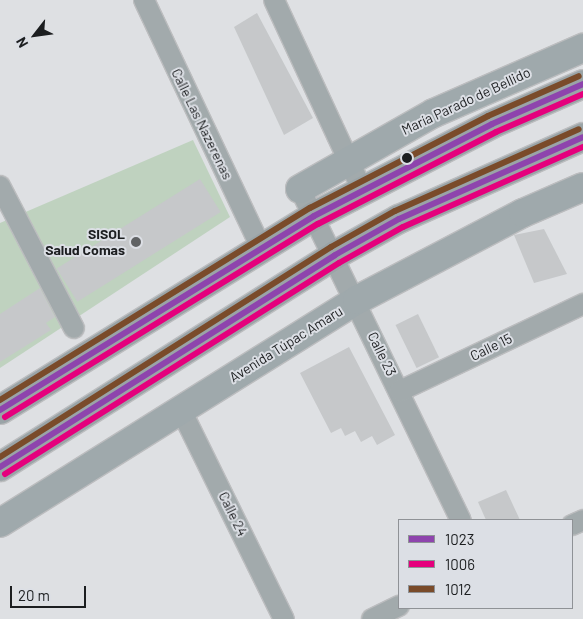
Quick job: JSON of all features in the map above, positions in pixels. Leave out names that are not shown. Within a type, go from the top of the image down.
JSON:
[{"type":"highway","points":[[0,410],[314,216],[362,190],[583,84]]},
{"type":"highway","points":[[0,467],[335,255],[426,207],[583,136]]},
{"type":"main road","name":"María Parado de Bellido","points":[[300,189],[434,113],[583,48]]},
{"type":"main road","name":"Avenida Túpac Amaru","points":[[0,522],[357,300],[523,212],[583,187]]},
{"type":"street","name":"Calle Las Nazerenas","points":[[144,0],[261,248]]},
{"type":"street","points":[[274,0],[362,190]]},
{"type":"street","points":[[0,186],[74,328]]},
{"type":"street","name":"Calle 23","points":[[300,189],[357,300],[461,519]]},
{"type":"street","name":"Calle 15","points":[[400,391],[583,304]]},
{"type":"street","name":"Calle 24","points":[[181,410],[284,619]]},
{"type":"street","points":[[372,619],[398,606]]},
{"type":"green space","points":[[193,140],[230,217],[0,368],[0,223]]},
{"type":"building","points":[[257,13],[313,118],[284,135],[234,27]]},
{"type":"building","name":"SISOL Salud Comas","points":[[200,179],[221,212],[77,302],[57,269]]},
{"type":"building","points":[[544,229],[567,274],[534,283],[514,235]]},
{"type":"building","name":"SISOL Salud Comas","points":[[40,288],[55,317],[46,323],[51,330],[0,362],[0,314]]},
{"type":"building","points":[[418,314],[439,357],[417,368],[396,325]]},
{"type":"building","points":[[349,347],[395,435],[377,445],[372,436],[361,442],[355,431],[345,436],[341,428],[331,433],[300,373]]},
{"type":"building","points":[[506,490],[520,519],[486,519],[478,502]]},
{"type":"transit line","name":"1012","points":[[0,400],[310,208],[488,116],[579,76]]},
{"type":"transit line","name":"1023","points":[[0,410],[314,216],[492,124],[583,84]]},
{"type":"transit line","name":"1006","points":[[5,417],[318,224],[496,132],[583,94]]},
{"type":"transit line","name":"1012","points":[[0,457],[331,247],[395,211],[579,129]]},
{"type":"transit line","name":"1023","points":[[0,467],[335,255],[399,219],[583,137]]},
{"type":"transit line","name":"1006","points":[[5,474],[339,263],[403,227],[583,147]]},
{"type":"place","name":"SISOL Salud Comas","points":[[136,242]]}]
